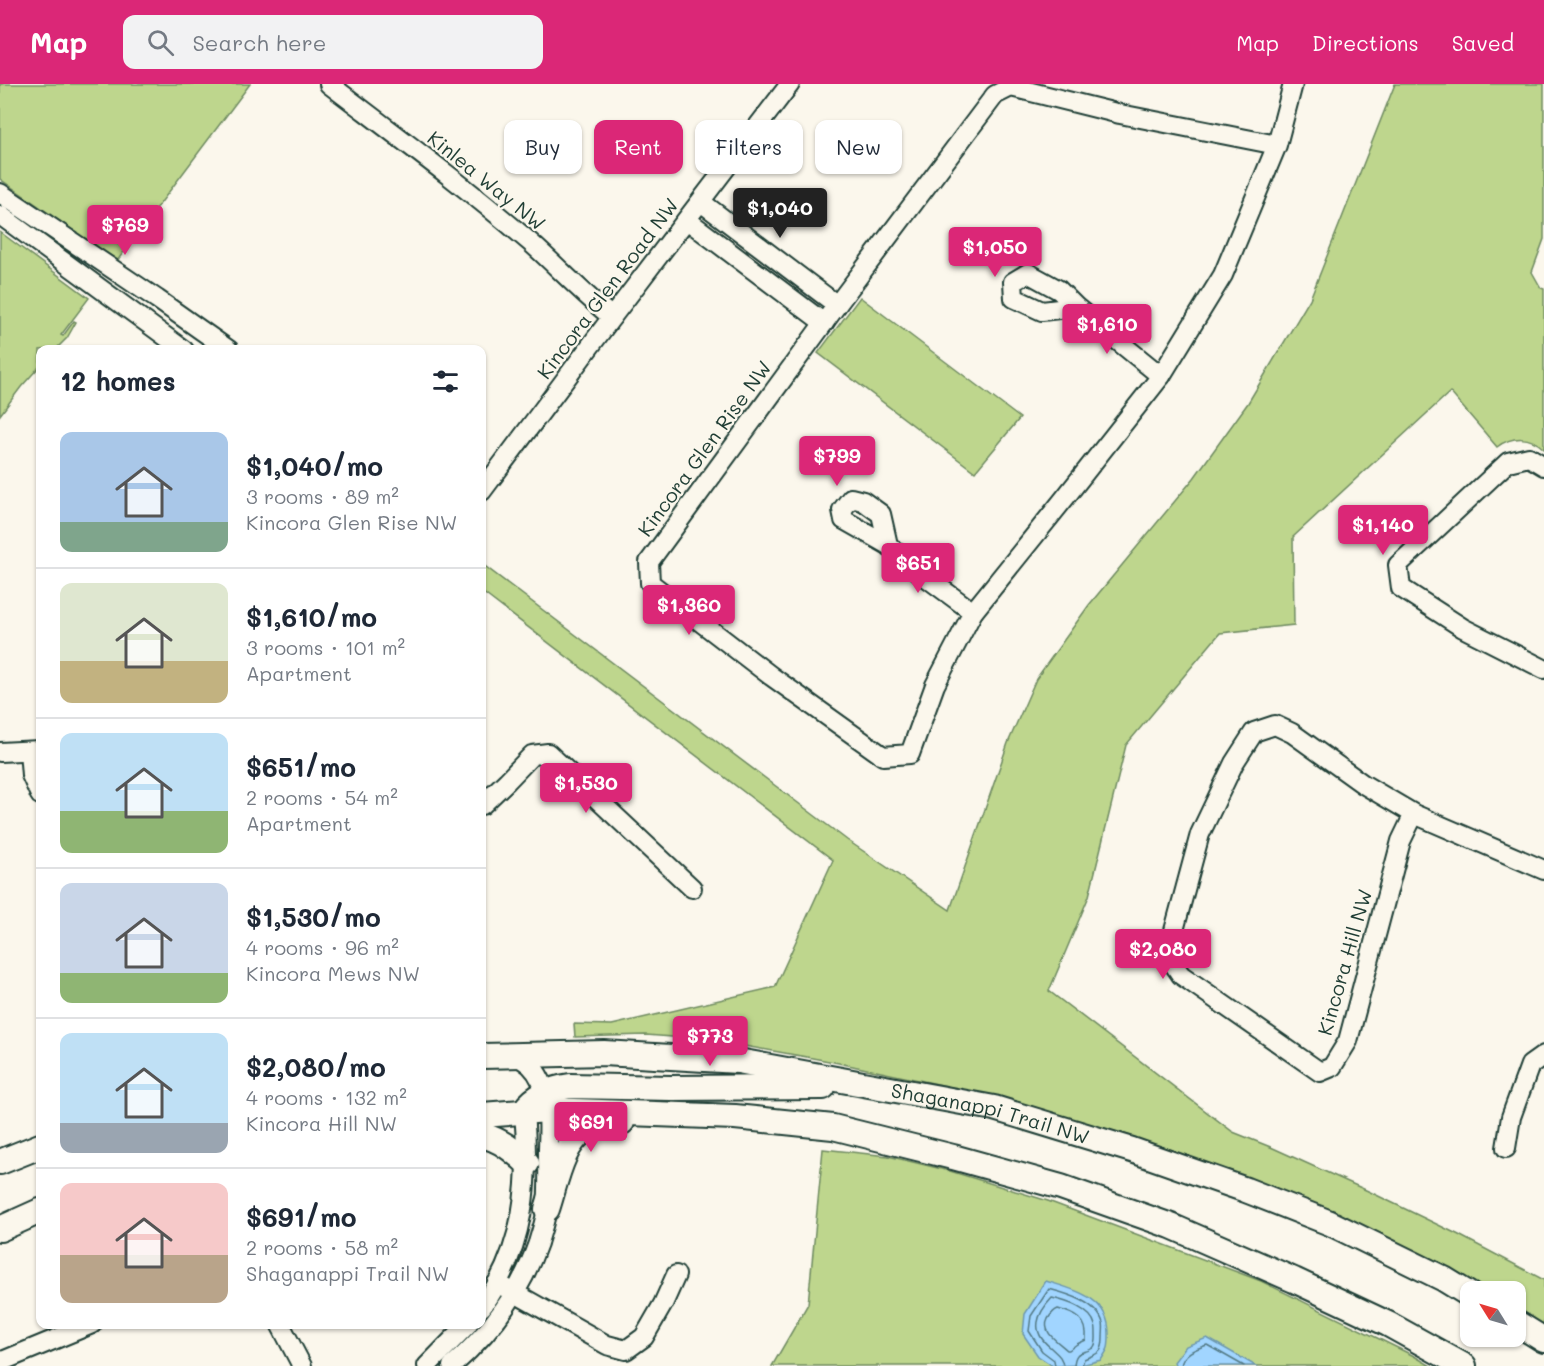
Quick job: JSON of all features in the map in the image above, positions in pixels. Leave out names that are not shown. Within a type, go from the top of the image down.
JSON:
[{"type":"main road","name":"Shaganappi Trail NW","points":[[486,1056],[604,1053],[738,1060],[994,1108],[1132,1149],[1246,1190],[1330,1223],[1460,1289]]},
{"type":"main road","points":[[539,1105],[560,1088],[570,1086],[883,1087]]},
{"type":"main road","points":[[486,1114],[539,1105],[651,1115],[735,1117],[833,1127],[952,1157],[1061,1187],[1171,1226],[1388,1324],[1464,1366]]},
{"type":"main road","points":[[547,1209],[566,1152],[576,1138],[586,1130],[651,1115]]},
{"type":"main road","points":[[486,1136],[502,1142],[527,1163]]},
{"type":"main road","points":[[0,1162],[36,1148]]},
{"type":"main road","points":[[0,1228],[36,1213]]},
{"type":"main road","points":[[1526,1329],[1544,1340]]},
{"type":"street","name":"Kinlea Way NW","points":[[329,84],[523,236],[612,317]]},
{"type":"street","name":"Kincora Glen Road NW","points":[[486,486],[790,84]]},
{"type":"street","name":"Kincora Glen Rise NW","points":[[1277,145],[1120,114],[1011,87],[995,95],[754,416],[649,562],[650,583],[771,676],[883,756],[909,754],[935,686],[973,612],[1161,376],[1223,275],[1277,145],[1293,84]]},
{"type":"street","points":[[0,193],[222,345]]},
{"type":"street","points":[[701,202],[837,305]]},
{"type":"street","points":[[0,215],[177,345]]},
{"type":"street","points":[[687,220],[824,322]]},
{"type":"street","points":[[1076,307],[1161,376]]},
{"type":"street","points":[[1544,466],[1529,457],[1508,462],[1398,565],[1401,588],[1463,628],[1544,669]]},
{"type":"street","points":[[888,545],[923,575],[973,612]]},
{"type":"street","name":"Kincora Hill NW","points":[[1414,814],[1401,841],[1348,1041],[1332,1067],[1320,1072],[1181,975],[1170,959],[1172,938],[1200,834],[1234,763],[1254,732],[1275,725],[1292,733],[1363,784],[1414,814],[1544,870]]},
{"type":"street","points":[[0,752],[35,750],[32,775],[36,785]]},
{"type":"street","points":[[486,801],[532,755],[548,753],[692,888]]},
{"type":"street","points":[[486,1301],[510,1255],[519,1225],[524,1205],[527,1163],[539,1105],[541,1080],[531,1066],[515,1054]]},
{"type":"street","points":[[1506,1148],[1511,1117],[1530,1065],[1544,1055]]},
{"type":"street","points":[[452,1366],[487,1333],[515,1294],[542,1231],[547,1209],[539,1105]]},
{"type":"street","points":[[497,1283],[607,1345],[626,1350],[644,1337],[676,1275]]},
{"type":"street","points":[[0,1362],[80,1329]]},
{"type":"street","points":[[283,1329],[302,1366]]},
{"type":"street","points":[[427,1366],[463,1329]]},
{"type":"green space","points":[[0,84],[250,84],[117,261],[0,179]]},
{"type":"green space","points":[[1395,84],[1544,84],[1544,239],[1532,272],[1541,288],[1544,289],[1544,449],[1527,439],[1515,439],[1497,447],[1450,392],[1293,537],[1294,625],[1220,633],[1126,745],[1089,896],[1049,991],[1233,1132],[1368,1191],[1544,1280],[1544,1329],[1526,1318],[1526,1281],[1460,1281],[1460,1283],[1215,1169],[1128,1135],[947,1086],[829,1061],[711,1040],[646,1035],[575,1037],[574,1024],[612,1025],[775,987],[833,860],[486,595],[486,567],[847,840],[950,910],[1008,743],[1036,679],[1089,605],[1194,478],[1248,403],[1310,299]]},
{"type":"green space","points":[[0,232],[89,298],[61,335],[63,336],[74,321],[76,322],[60,345],[36,345],[36,370],[0,415]]},
{"type":"green space","points":[[860,297],[1020,418],[975,472],[818,353]]},
{"type":"green space","points":[[823,1149],[888,1156],[950,1171],[1048,1201],[1261,1281],[1431,1366],[772,1366],[808,1304]]},
{"type":"water","points":[[1046,1281],[1079,1292],[1097,1303],[1103,1311],[1107,1321],[1109,1342],[1101,1360],[1081,1365],[1053,1366],[1038,1356],[1023,1334],[1025,1314]]},
{"type":"water","points":[[1207,1338],[1256,1366],[1176,1366],[1174,1362],[1186,1346]]}]
